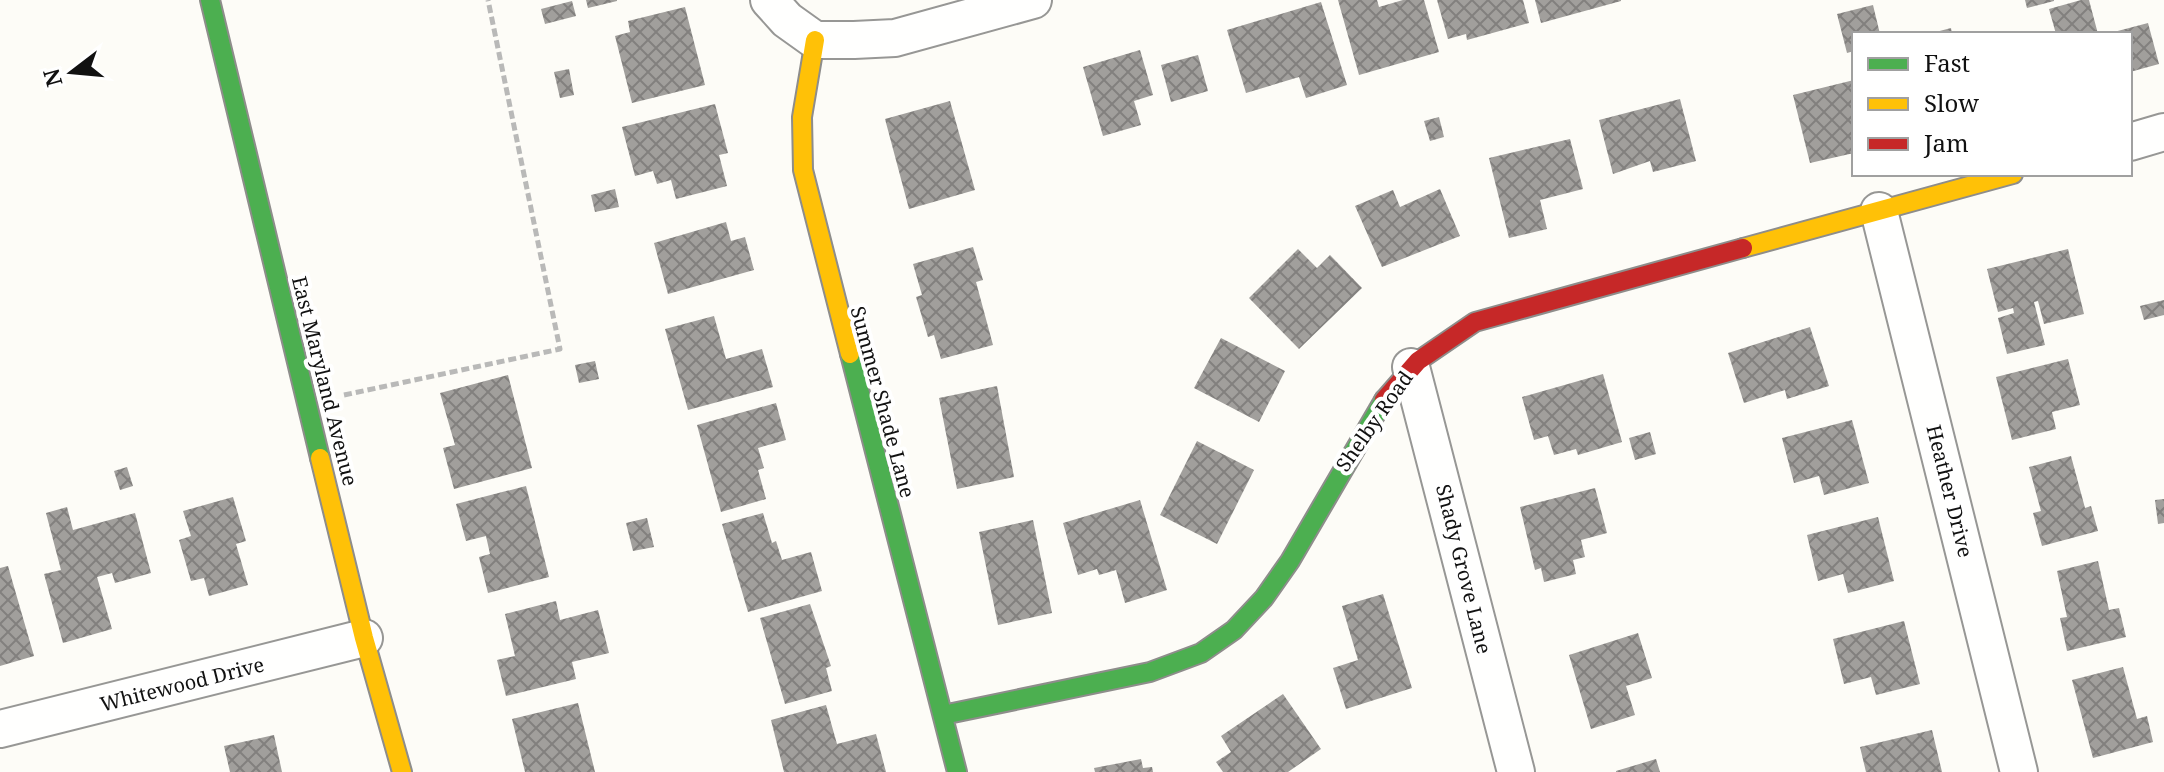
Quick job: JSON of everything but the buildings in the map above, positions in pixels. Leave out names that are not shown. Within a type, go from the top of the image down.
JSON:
[{"type":"street","name":"East Maryland Avenue","points":[[210,0],[364,638],[402,772]]},
{"type":"street","points":[[769,0],[787,20],[815,40],[895,38],[1033,0]]},
{"type":"street","name":"Summer Shade Lane","points":[[815,40],[802,117],[803,170],[957,772]]},
{"type":"street","points":[[2132,141],[2164,132]]},
{"type":"street","name":"Shelby Road","points":[[943,715],[1119,680],[1170,667],[1204,651],[1253,611],[1291,556],[1348,453],[1411,367],[1475,322],[2006,176]]},
{"type":"street","name":"Heather Drive","points":[[1879,211],[2019,772]]},
{"type":"street","name":"Shady Grove Lane","points":[[1411,367],[1516,772]]},
{"type":"street","name":"Whitewood Drive","points":[[0,729],[364,638]]},
{"type":"path","points":[[308,402],[560,349],[488,0]]},
{"type":"traffic: fast","points":[[210,0],[320,458]]},
{"type":"traffic: fast","points":[[850,354],[957,772]]},
{"type":"traffic: fast","points":[[943,715],[1150,672],[1201,653],[1234,630],[1264,598],[1290,561],[1384,400]]},
{"type":"traffic: slow","points":[[815,40],[802,117],[803,170],[850,354]]},
{"type":"traffic: slow","points":[[1743,248],[2006,176]]},
{"type":"traffic: slow","points":[[320,458],[364,638],[402,772]]},
{"type":"traffic: jam","points":[[1384,400],[1418,361],[1475,322],[1743,248]]}]
